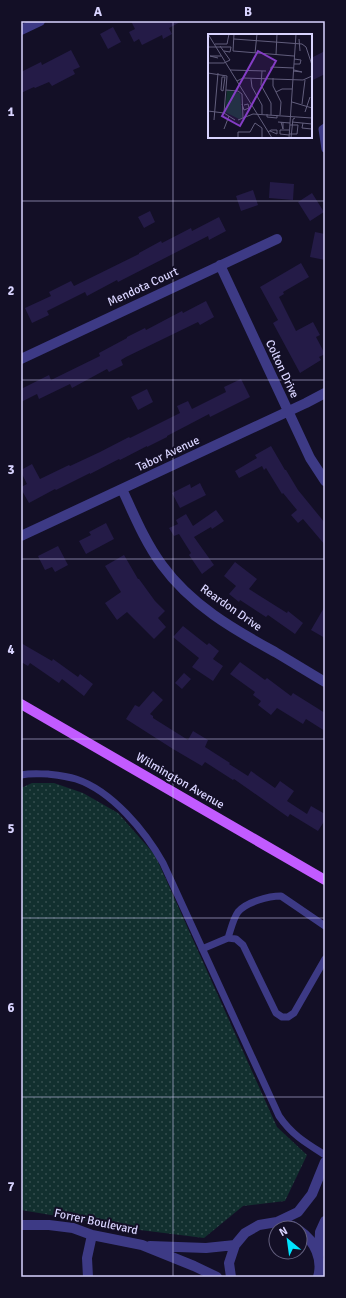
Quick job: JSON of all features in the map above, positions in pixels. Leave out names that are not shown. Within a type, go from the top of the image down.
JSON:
[{"type":"main road","name":"Wilmington Avenue","points":[[21,704],[325,880]]},
{"type":"street","points":[[21,30],[40,21]]},
{"type":"street","name":"Mendota Court","points":[[21,358],[277,239]]},
{"type":"street","name":"Colton Drive","points":[[220,265],[310,458],[325,481]]},
{"type":"street","name":"Tabor Avenue","points":[[21,536],[288,412],[325,392]]},
{"type":"street","name":"Reardon Drive","points":[[122,489],[152,549],[176,582],[190,596],[202,607],[243,634],[325,682]]},
{"type":"street","points":[[281,1220],[298,1212],[312,1194],[325,1162]]},
{"type":"street","points":[[318,1277],[320,1272],[318,1256],[320,1232],[325,1221]]},
{"type":"street","points":[[230,1277],[229,1264],[235,1245],[245,1233],[259,1225],[268,1224]]},
{"type":"street","name":"Forrer Boulevard","points":[[21,1225],[49,1225],[73,1228],[92,1235],[142,1245],[206,1248],[235,1245]]},
{"type":"street","points":[[88,1277],[87,1258],[92,1235]]},
{"type":"street","points":[[308,1237],[312,1242],[318,1256]]},
{"type":"street","name":"Forrer Boulevard","points":[[142,1245],[217,1277]]},
{"type":"lane","points":[[325,127],[322,128],[325,149]]},
{"type":"lane","points":[[21,775],[30,773],[57,775],[76,779],[106,795],[122,809],[142,831],[156,851],[279,1116],[286,1127],[295,1136],[325,1155]]},
{"type":"lane","points":[[228,938],[234,918],[239,911],[250,904],[272,896],[281,896],[325,926]]},
{"type":"lane","points":[[202,949],[228,938],[236,939],[243,945],[276,1012],[282,1018],[288,1017],[294,1013],[325,959]]},
{"type":"green space","points":[[32,783],[54,783],[83,793],[118,813],[155,855],[277,1127],[307,1155],[285,1201],[243,1206],[204,1238],[140,1230],[21,1210],[21,788]]},
{"type":"building","points":[[131,21],[182,21],[169,28],[172,34],[163,39],[162,35],[142,45],[139,39],[134,42],[129,32],[135,29]]},
{"type":"building","points":[[113,27],[121,42],[108,49],[100,34]]},
{"type":"building","points":[[71,50],[80,67],[73,70],[75,74],[52,86],[49,82],[21,93],[21,72],[41,62],[42,65]]},
{"type":"building","points":[[325,51],[325,74],[312,80],[312,58]]},
{"type":"building","points":[[270,182],[294,184],[293,200],[269,198]]},
{"type":"building","points":[[253,190],[258,205],[241,211],[236,196]]},
{"type":"building","points":[[312,193],[324,212],[310,221],[298,202]]},
{"type":"building","points":[[150,211],[155,222],[144,228],[138,217]]},
{"type":"building","points":[[219,217],[226,231],[209,240],[208,236],[118,282],[117,280],[87,296],[85,292],[47,311],[49,315],[32,323],[25,308],[51,296],[49,292],[71,281],[74,286],[139,254],[161,241],[162,243],[191,228],[192,231]]},
{"type":"building","points":[[315,232],[325,234],[325,260],[310,257]]},
{"type":"building","points":[[301,263],[309,277],[283,292],[284,294],[279,297],[296,331],[313,322],[320,335],[316,337],[325,354],[319,357],[321,360],[300,373],[273,323],[278,320],[260,287]]},
{"type":"building","points":[[206,301],[214,317],[200,325],[198,322],[126,357],[121,360],[123,365],[109,372],[107,369],[72,388],[70,384],[39,399],[37,394],[21,402],[21,389],[49,375],[51,380],[100,356],[99,353],[127,337],[145,328],[146,330],[182,311],[183,313]]},
{"type":"building","points":[[241,379],[250,397],[210,417],[209,414],[147,447],[56,490],[55,489],[29,503],[21,489],[21,487],[27,484],[21,470],[32,464],[40,479],[129,437],[130,438],[180,413],[177,406],[188,401],[192,409],[226,392],[224,387]]},
{"type":"building","points":[[147,389],[153,402],[138,410],[131,397]]},
{"type":"building","points":[[271,446],[298,490],[325,523],[325,545],[303,519],[298,523],[291,515],[297,510],[283,493],[282,494],[266,468],[264,470],[262,466],[239,478],[235,471],[257,458],[255,455]]},
{"type":"building","points":[[200,483],[206,495],[180,508],[172,493],[190,484],[191,488]]},
{"type":"building","points":[[216,510],[224,521],[212,529],[211,527],[194,537],[214,565],[202,574],[189,555],[191,553],[179,534],[174,536],[169,528],[178,524],[176,520],[186,514],[193,526]]},
{"type":"building","points":[[106,523],[114,539],[86,554],[79,541],[91,535],[89,532]]},
{"type":"building","points":[[58,546],[68,565],[55,572],[52,567],[45,570],[38,556]]},
{"type":"building","points":[[124,555],[138,579],[165,611],[158,618],[166,627],[154,639],[127,612],[117,620],[105,603],[121,592],[105,566]]},
{"type":"building","points":[[235,562],[257,579],[249,589],[287,613],[288,611],[303,623],[295,634],[268,615],[266,617],[240,600],[239,602],[229,594],[236,586],[224,576]]},
{"type":"building","points":[[325,606],[325,638],[311,630]]},
{"type":"building","points":[[183,626],[207,645],[209,643],[219,651],[213,659],[223,666],[213,681],[192,667],[199,658],[173,637]]},
{"type":"building","points":[[21,643],[52,661],[53,659],[78,677],[80,674],[93,684],[84,696],[62,679],[59,683],[30,663],[28,666],[21,662]]},
{"type":"building","points":[[240,662],[265,680],[267,678],[291,696],[293,693],[325,713],[325,731],[306,719],[303,724],[277,708],[271,715],[258,705],[261,701],[253,695],[255,692],[230,674]]},
{"type":"building","points":[[184,673],[191,679],[182,689],[175,683]]},
{"type":"building","points":[[153,691],[163,700],[150,714],[153,718],[188,740],[193,731],[208,740],[205,747],[248,776],[251,771],[275,788],[280,781],[294,791],[287,801],[307,814],[311,806],[325,814],[325,820],[318,831],[290,814],[288,817],[234,779],[233,780],[205,762],[202,766],[126,719],[135,705],[139,707]]}]
